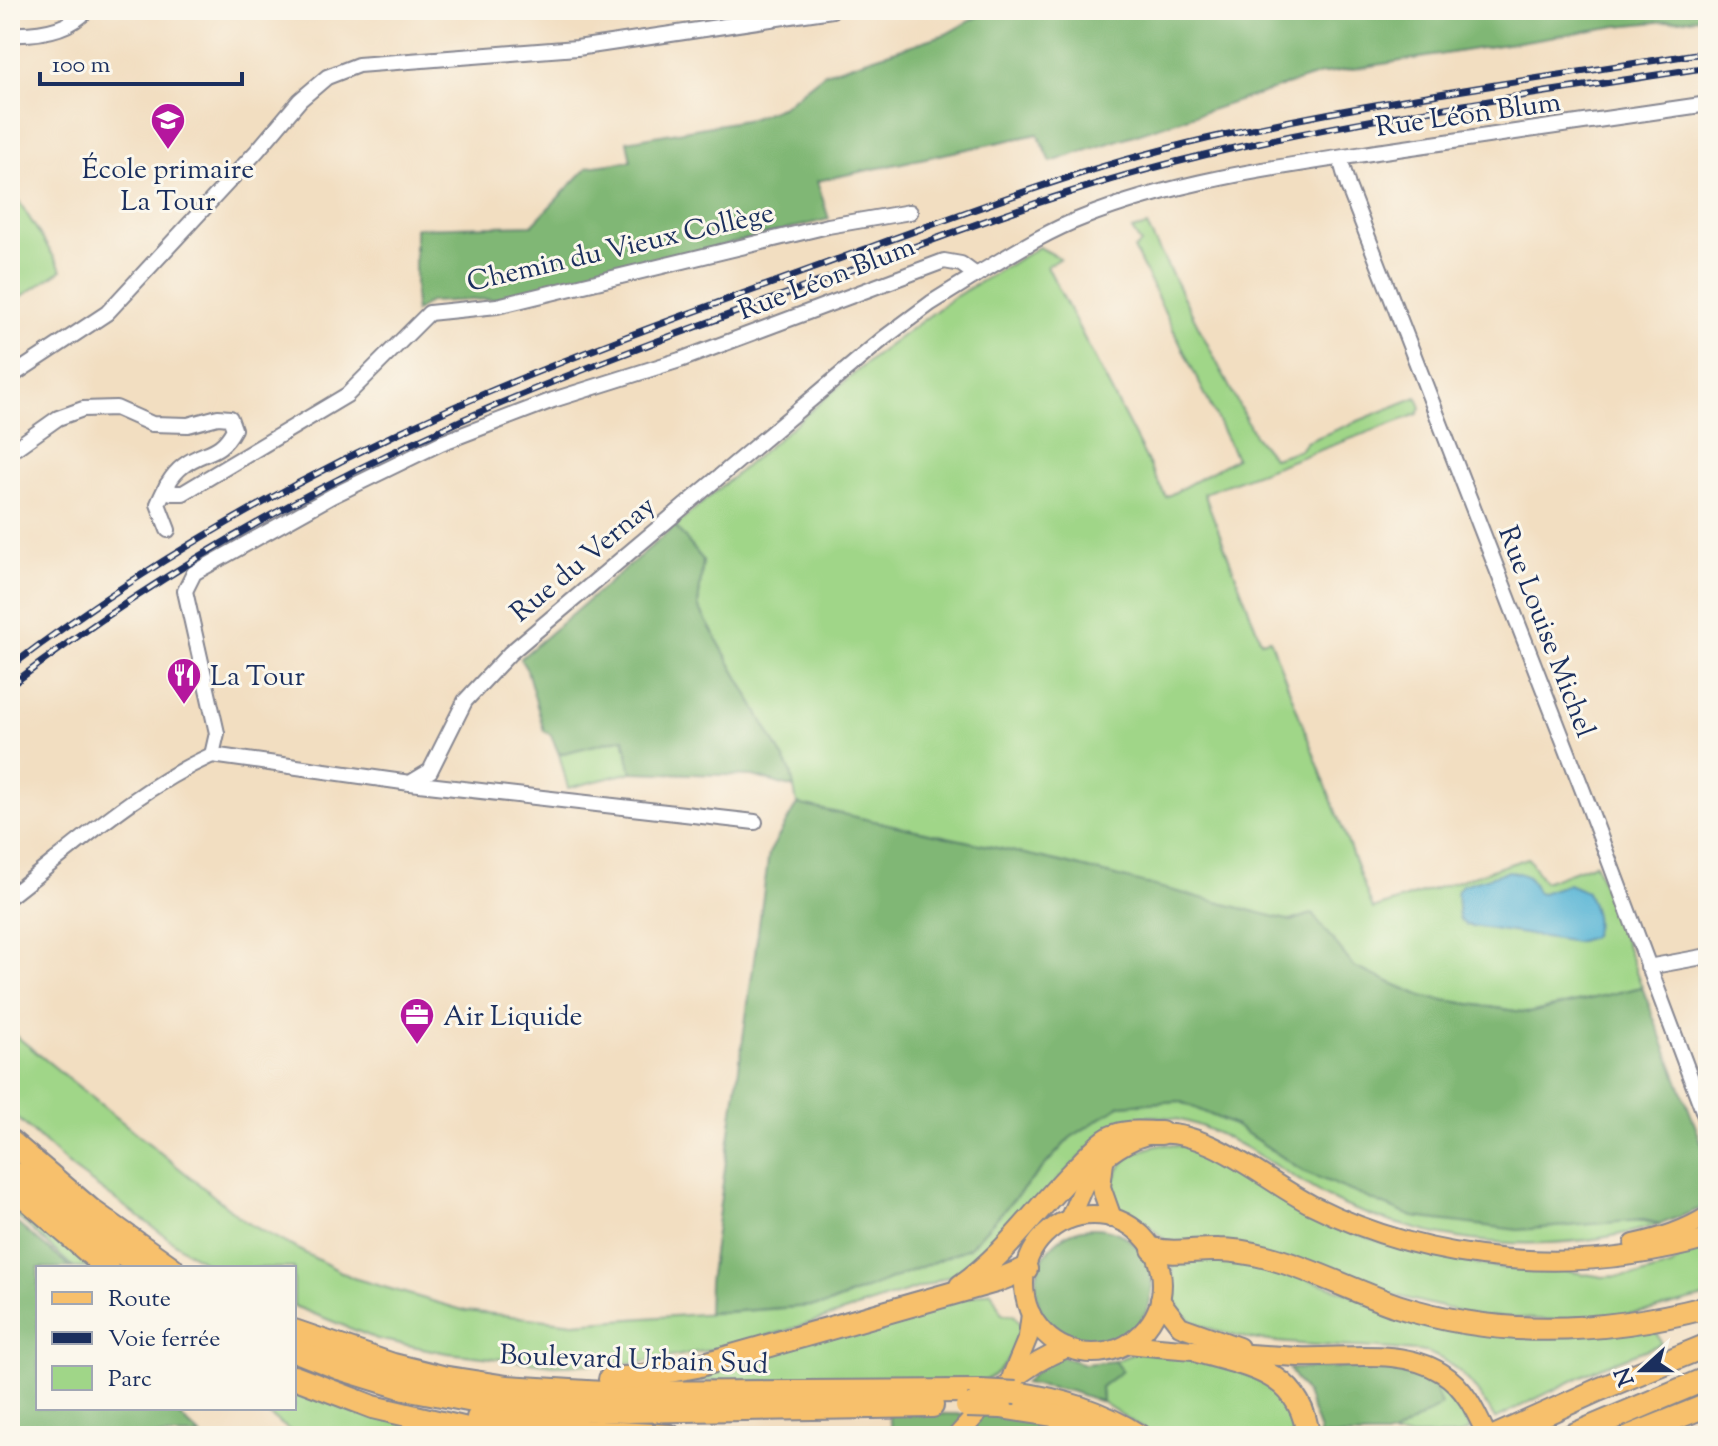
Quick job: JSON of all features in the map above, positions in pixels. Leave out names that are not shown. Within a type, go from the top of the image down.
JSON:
[{"type":"highway","points":[[948,1294],[983,1270],[1101,1145],[1113,1136],[1131,1132],[1161,1133]]},
{"type":"highway","points":[[10,1141],[92,1211],[169,1266]]},
{"type":"highway","points":[[13,1172],[20,1193],[105,1266]]},
{"type":"highway","points":[[13,1172],[21,1183],[122,1266]]},
{"type":"highway","points":[[13,1172],[26,1178],[138,1266]]},
{"type":"highway","points":[[1153,1249],[1168,1253],[1227,1250],[1255,1255],[1292,1265],[1398,1306],[1492,1327],[1554,1330],[1617,1326],[1708,1307]]},
{"type":"highway","points":[[507,1387],[669,1372],[1026,1269]]},
{"type":"highway","name":"Boulevard Urbain Sud","points":[[296,1332],[341,1350],[393,1365],[442,1377],[507,1387],[603,1393],[973,1398]]},
{"type":"highway","points":[[1496,1436],[1708,1345]]},
{"type":"highway","points":[[296,1351],[404,1388],[505,1407],[628,1411],[973,1398],[1009,1393],[1071,1403],[1102,1414],[1139,1436]]},
{"type":"highway","points":[[1201,1352],[1254,1366],[1276,1378],[1296,1399],[1308,1436]]},
{"type":"highway","points":[[296,1364],[382,1396],[475,1417],[565,1430],[670,1436]]},
{"type":"highway","points":[[296,1378],[373,1407],[497,1436]]},
{"type":"highway","points":[[1571,1436],[1708,1378]]},
{"type":"highway","points":[[1009,1393],[1109,1436]]},
{"type":"highway","points":[[1631,1436],[1708,1405]]},
{"type":"highway","points":[[1666,1436],[1708,1413]]},
{"type":"main road","points":[[1069,1219],[1089,1177],[1115,1150],[1133,1140],[1161,1133],[1188,1136],[1208,1145],[1292,1195],[1365,1228],[1430,1247],[1566,1262],[1641,1255],[1708,1239]]},
{"type":"main road","points":[[1104,1162],[1101,1187],[1112,1218]]},
{"type":"main road","points":[[1091,1215],[1112,1218],[1136,1230],[1153,1249],[1161,1274],[1160,1300],[1149,1325],[1128,1344],[1102,1353],[1084,1353],[1067,1348],[1046,1335],[1031,1314],[1025,1297],[1026,1269],[1032,1251],[1052,1229],[1069,1219],[1091,1215]]},
{"type":"main road","points":[[1508,1258],[1606,1249],[1651,1240],[1694,1226],[1708,1216]]},
{"type":"main road","points":[[1160,1300],[1175,1322],[1186,1330],[1253,1353]]},
{"type":"main road","points":[[1009,1393],[1028,1337],[1031,1314]]},
{"type":"main road","points":[[1128,1344],[1201,1352],[1391,1358],[1417,1362],[1450,1378],[1469,1399],[1487,1436]]},
{"type":"main road","points":[[957,1436],[1009,1393],[1042,1358],[1067,1348]]},
{"type":"street","points":[[10,34],[49,32],[80,18],[87,10]]},
{"type":"street","points":[[10,377],[107,313],[300,100],[327,77],[358,65],[577,48],[832,10]]},
{"type":"street","name":"Rue Léon Blum","points":[[212,755],[217,733],[185,591],[194,573],[332,496],[441,443],[553,400],[680,360],[944,261],[961,264],[976,275],[1083,217],[1136,200],[1181,188],[1340,158],[1708,104]]},
{"type":"street","name":"Rue Louise Michel","points":[[1340,158],[1408,344],[1583,791],[1708,1124]]},
{"type":"street","name":"Chemin du Vieux Collège","points":[[167,485],[172,493],[183,493],[347,395],[429,313],[497,306],[828,226],[910,212]]},
{"type":"street","name":"Rue du Vernay","points":[[410,783],[430,771],[465,701],[510,653],[884,338],[976,275]]},
{"type":"street","points":[[10,452],[58,418],[83,409],[116,408],[152,424],[188,425],[218,417],[230,418],[234,429],[226,445],[183,466],[167,485],[158,504],[168,530]]},
{"type":"street","points":[[10,896],[149,789],[179,770],[212,755],[410,783],[755,822]]},
{"type":"street","points":[[1648,967],[1708,956]]},
{"type":"green space","points":[[989,10],[1708,10],[1708,17],[1617,26],[1321,74],[1051,162],[1038,134],[817,181],[829,219],[494,299],[429,302],[415,312],[415,228],[532,225],[588,167],[631,161],[627,141],[750,119],[783,106],[825,73],[946,34]]},
{"type":"green space","points":[[10,187],[62,270],[10,304]]},
{"type":"green space","points":[[1147,226],[1254,435],[1273,458],[1300,450],[1306,442],[1417,397],[1421,408],[1418,414],[1204,493],[1261,641],[1270,639],[1373,909],[1528,858],[1544,882],[1595,863],[1642,987],[1529,1013],[1424,997],[1354,967],[1312,914],[1291,921],[797,804],[791,772],[698,606],[703,560],[675,526],[876,355],[953,298],[1039,247],[1060,258],[1047,266],[1166,497],[1236,458],[1134,249],[1141,244],[1132,230]]},
{"type":"green space","points":[[675,526],[703,560],[698,606],[791,772],[794,788],[753,776],[632,772],[624,738],[559,754],[551,735],[544,731],[527,670],[520,659]]},
{"type":"green space","points":[[624,738],[632,772],[568,788],[559,754]]},
{"type":"green space","points":[[797,804],[1061,862],[1291,921],[1312,914],[1354,967],[1424,997],[1529,1013],[1642,987],[1708,1159],[1708,1197],[1702,1208],[1661,1224],[1643,1220],[1518,1230],[1413,1217],[1305,1172],[1234,1125],[1179,1101],[1121,1105],[1070,1138],[969,1248],[826,1305],[708,1313],[709,1282],[769,853]]},
{"type":"green space","points":[[10,1031],[247,1223],[353,1278],[466,1311],[574,1323],[827,1305],[969,1248],[1070,1138],[1121,1105],[1179,1101],[1234,1125],[1305,1172],[1661,1224],[1570,1242],[1507,1243],[1446,1236],[1385,1220],[1344,1205],[1229,1139],[1200,1126],[1171,1118],[1142,1117],[1115,1124],[1106,1130],[977,1261],[957,1273],[782,1332],[716,1349],[636,1363],[554,1365],[447,1353],[377,1339],[296,1307],[296,1266],[212,1266],[183,1249],[72,1168],[10,1111]]},
{"type":"green space","points":[[1165,1144],[1194,1148],[1334,1226],[1411,1252],[1500,1268],[1561,1270],[1603,1277],[1641,1275],[1672,1266],[1688,1251],[1708,1246],[1708,1296],[1651,1311],[1570,1321],[1479,1316],[1165,1240],[1146,1223],[1121,1208],[1111,1191],[1118,1170],[1129,1157]]},
{"type":"green space","points":[[10,1195],[94,1266],[72,1266],[10,1210]]},
{"type":"green space","points":[[10,1218],[70,1266],[36,1266],[36,1410],[173,1410],[201,1436],[10,1436]]},
{"type":"green space","points":[[1094,1228],[1116,1232],[1135,1245],[1148,1264],[1152,1286],[1148,1308],[1135,1327],[1116,1340],[1094,1344],[1072,1340],[1053,1327],[1040,1308],[1036,1286],[1040,1264],[1053,1245],[1072,1232]]},
{"type":"green space","points":[[1219,1258],[1268,1265],[1438,1324],[1655,1328],[1661,1344],[1600,1367],[1495,1419],[1461,1373],[1428,1353],[1246,1338],[1215,1331],[1191,1320],[1175,1301],[1172,1263]]},
{"type":"green space","points":[[991,1291],[1002,1314],[1014,1315],[1022,1327],[1005,1364],[982,1381],[674,1381],[676,1376]]},
{"type":"green space","points":[[1138,1352],[1197,1360],[1259,1380],[1289,1401],[1301,1436],[1154,1436],[1102,1402],[1101,1387],[1121,1371],[1114,1361]]},
{"type":"green space","points":[[1061,1356],[1084,1364],[1114,1361],[1122,1371],[1101,1387],[1102,1402],[1070,1391],[1024,1383],[1040,1368]]},
{"type":"green space","points":[[1289,1369],[1401,1369],[1432,1382],[1441,1405],[1391,1436],[1320,1436],[1306,1394]]},
{"type":"green space","points":[[1432,1382],[1453,1394],[1470,1430],[1457,1436],[1391,1436],[1440,1406]]},
{"type":"green space","points":[[296,1383],[456,1436],[298,1436],[262,1410],[296,1410]]},
{"type":"green space","points":[[888,1413],[1009,1415],[1083,1436],[893,1436]]},
{"type":"water","points":[[1509,871],[1527,877],[1537,892],[1568,884],[1587,892],[1596,920],[1592,937],[1576,942],[1466,925],[1459,919],[1457,892],[1462,885]]},
{"type":"railway","points":[[10,667],[168,558],[279,494],[394,435],[585,353],[956,216],[1103,167],[1265,126],[1708,52]]},
{"type":"railway","points":[[10,686],[171,574],[284,508],[401,448],[593,366],[955,232],[1138,172],[1249,145],[1445,108],[1708,67]]},
{"type":"place","name":"École primaire La Tour","points":[[168,151]]},
{"type":"place","name":"La Tour","points":[[184,706]]},
{"type":"place","name":"Air Liquide","points":[[417,1046]]}]
